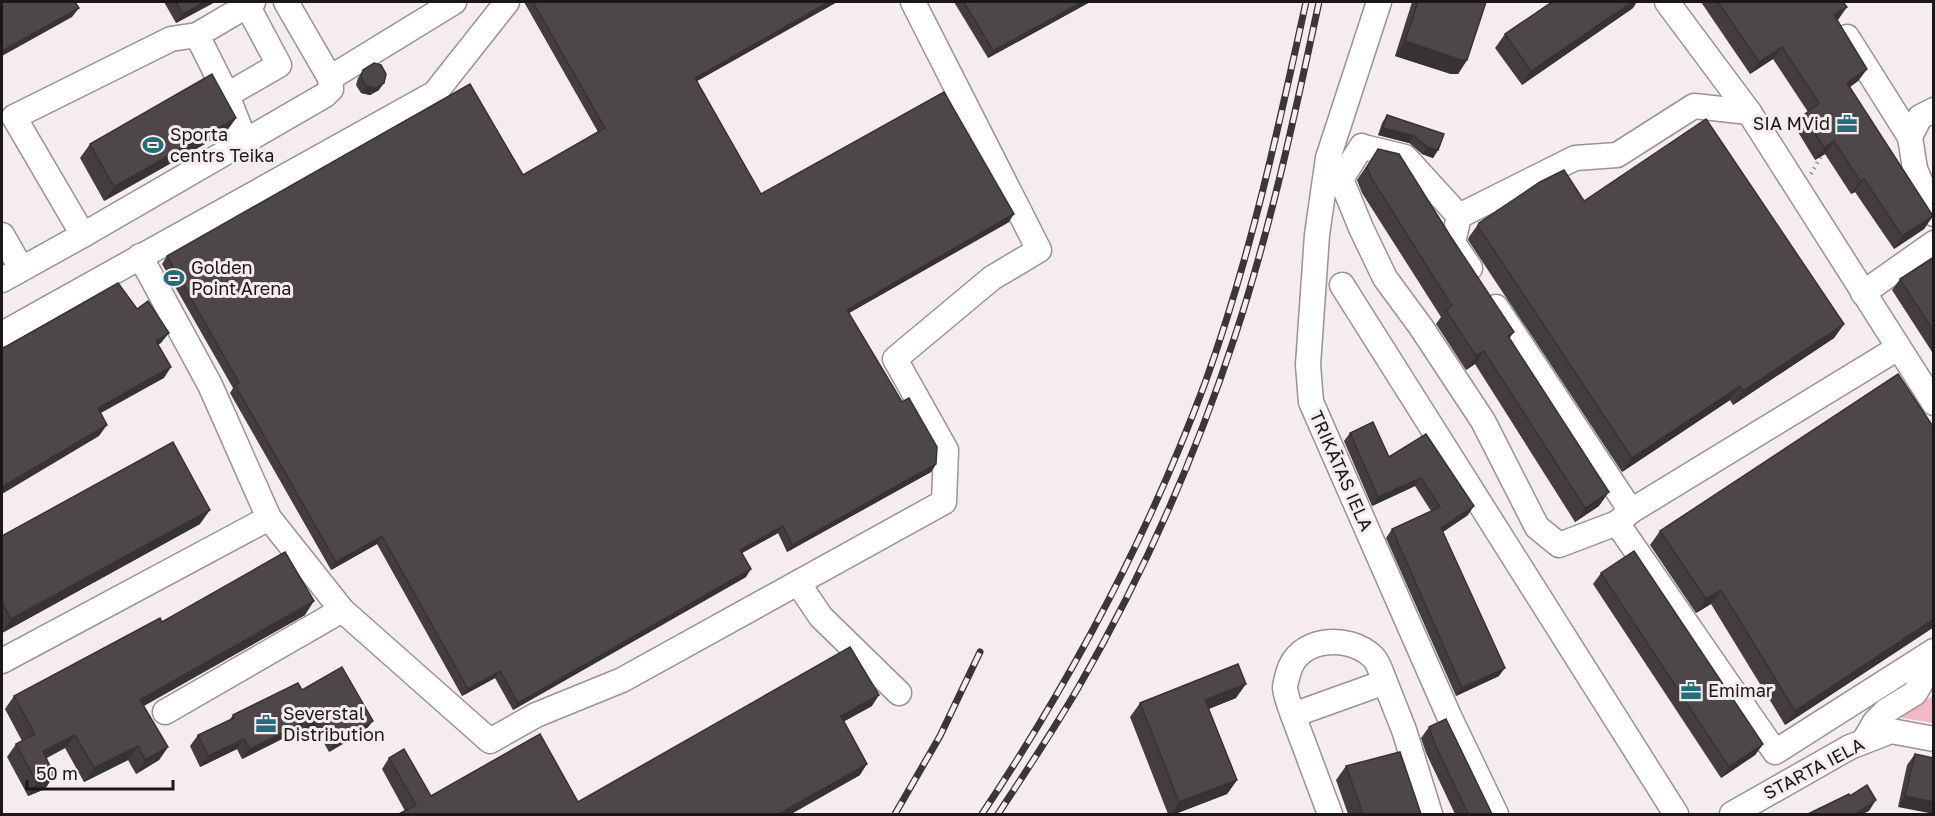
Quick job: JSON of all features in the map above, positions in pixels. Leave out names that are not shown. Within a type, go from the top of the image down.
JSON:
[{"type":"street","points":[[2,235],[11,274],[325,95],[331,89],[330,78],[286,2]]},
{"type":"street","points":[[330,78],[454,2]]},
{"type":"street","points":[[2,334],[435,93],[507,2]]},
{"type":"street","points":[[140,256],[210,385],[269,518],[342,610],[490,741],[536,716],[622,680],[944,502],[946,450],[895,359],[992,278],[1039,250],[913,2]]},
{"type":"street","name":"TRIKĀTAS IELA","points":[[1379,2],[1329,158],[1317,235],[1308,365],[1311,402],[1449,716],[1496,814]]},
{"type":"street","points":[[1667,2],[1749,112],[1934,404]]},
{"type":"street","points":[[83,235],[14,117],[171,39],[197,35],[250,3],[279,65],[227,95]]},
{"type":"street","points":[[197,35],[227,95],[245,141]]},
{"type":"street","points":[[1847,37],[1910,137],[1915,169],[1934,214]]},
{"type":"street","points":[[1459,216],[1575,158],[1617,155],[1694,106],[1749,112]]},
{"type":"street","points":[[1910,137],[1920,117],[1934,110]]},
{"type":"street","points":[[1338,129],[1362,146],[1405,157],[1459,216]]},
{"type":"street","points":[[1362,146],[1341,179],[1361,228],[1386,278],[1483,421],[1537,527],[1559,545],[1624,517],[1898,348]]},
{"type":"street","points":[[1459,216],[1453,243],[1483,287],[1624,517],[1775,752],[1934,651]]},
{"type":"street","points":[[1863,293],[1934,243]]},
{"type":"street","points":[[1342,285],[1676,814]]},
{"type":"street","points":[[2,661],[269,518]]},
{"type":"street","points":[[798,583],[821,617],[899,693]]},
{"type":"street","points":[[165,712],[342,610]]},
{"type":"street","points":[[1330,814],[1293,715],[1285,687],[1290,667],[1300,653],[1310,646],[1328,642],[1345,642],[1355,645],[1374,658],[1404,730],[1430,814]]},
{"type":"street","points":[[1864,741],[1875,722],[1886,711],[1915,693],[1934,660]]},
{"type":"street","points":[[1293,715],[1385,682]]},
{"type":"street","name":"STARTA IELA","points":[[1732,814],[1864,741],[1892,731],[1934,739]]},
{"type":"shaded area","points":[[1933,696],[1933,723],[1897,717]]},
{"type":"building","points":[[2,2],[75,2],[79,8],[2,51]]},
{"type":"building","points":[[176,2],[205,2],[183,14]]},
{"type":"building","points":[[533,2],[829,2],[695,78],[761,194],[944,92],[1014,214],[847,310],[902,402],[909,398],[937,447],[936,464],[792,545],[783,526],[740,550],[751,569],[518,703],[500,671],[468,689],[382,536],[336,562],[235,385],[239,383],[167,256],[470,84],[523,175],[605,128]]},
{"type":"building","points":[[964,2],[1082,2],[993,51]]},
{"type":"building","points":[[1418,2],[1486,2],[1467,60],[1405,41]]},
{"type":"building","points":[[1552,2],[1632,2],[1531,71],[1505,34]]},
{"type":"building","points":[[1718,2],[1843,2],[1847,7],[1834,15],[1867,69],[1847,83],[1933,216],[1902,236],[1864,179],[1860,181],[1834,141],[1824,148],[1804,115],[1819,103],[1782,47],[1759,62]]},
{"type":"building","points":[[374,63],[381,65],[386,74],[384,83],[376,88],[366,86],[361,77],[363,70]]},
{"type":"building","name":"Sporta centrs Teika","points":[[212,74],[236,118],[114,187],[90,144]]},
{"type":"building","points":[[1387,115],[1444,134],[1438,150],[1427,147],[1414,136],[1383,128]]},
{"type":"building","points":[[1706,119],[1844,324],[1743,391],[1740,386],[1632,458],[1478,226],[1479,223],[1540,182],[1564,170],[1584,201]]},
{"type":"building","points":[[1378,149],[1399,154],[1514,332],[1508,336],[1609,492],[1585,508],[1484,351],[1476,356],[1446,310],[1452,306],[1372,179],[1367,167]]},
{"type":"building","points":[[1934,257],[1934,332],[1900,279]]},
{"type":"building","points":[[118,283],[137,309],[148,301],[169,333],[156,341],[171,367],[98,408],[107,425],[2,487],[2,349]]},
{"type":"building","points":[[1898,374],[1934,428],[1934,619],[1795,711],[1721,590],[1706,599],[1660,531]]},
{"type":"building","points":[[1373,422],[1389,457],[1426,434],[1474,506],[1441,528],[1505,668],[1462,688],[1392,529],[1440,507],[1421,478],[1378,497],[1350,433]]},
{"type":"building","points":[[173,442],[210,510],[11,619],[2,602],[2,536]]},
{"type":"building","points":[[1634,551],[1763,744],[1729,767],[1601,573]]},
{"type":"building","points":[[285,552],[314,601],[140,700],[168,747],[145,760],[138,746],[94,768],[75,735],[43,751],[54,775],[37,783],[16,744],[35,734],[14,696],[160,618],[162,622]]},
{"type":"building","points":[[850,647],[879,695],[841,716],[867,764],[779,814],[399,814],[416,805],[389,758],[404,749],[431,796],[540,734],[578,802]]},
{"type":"building","points":[[1238,664],[1246,684],[1205,700],[1237,780],[1179,802],[1140,703]]},
{"type":"building","points":[[342,667],[373,721],[337,741],[322,716],[307,724],[306,721],[250,749],[244,739],[208,756],[198,735],[298,683],[302,690]]},
{"type":"building","points":[[1446,719],[1492,814],[1468,814],[1429,727]]},
{"type":"building","points":[[1400,752],[1421,814],[1363,814],[1346,766]]},
{"type":"building","points":[[1915,754],[1934,758],[1934,802],[1905,796]]},
{"type":"building","points":[[1867,785],[1876,800],[1858,812],[1860,814],[1808,814],[1849,794],[1850,796]]},
{"type":"railway","points":[[982,814],[1077,659],[1133,551],[1183,440],[1205,383],[1236,289],[1274,146],[1306,2]]},
{"type":"railway","points":[[998,814],[1059,720],[1124,603],[1185,472],[1203,427],[1235,336],[1260,254],[1319,2]]},
{"type":"railway","points":[[895,814],[940,736],[980,652]]},
{"type":"place","name":"SIA MVid","points":[[1847,124]]},
{"type":"place","name":"Sporta centrs Teika","points":[[153,145]]},
{"type":"place","name":"Golden Point Arena","points":[[174,278]]},
{"type":"place","name":"Emimar","points":[[1691,691]]},
{"type":"place","name":"Severstal Distribution","points":[[266,724]]}]
